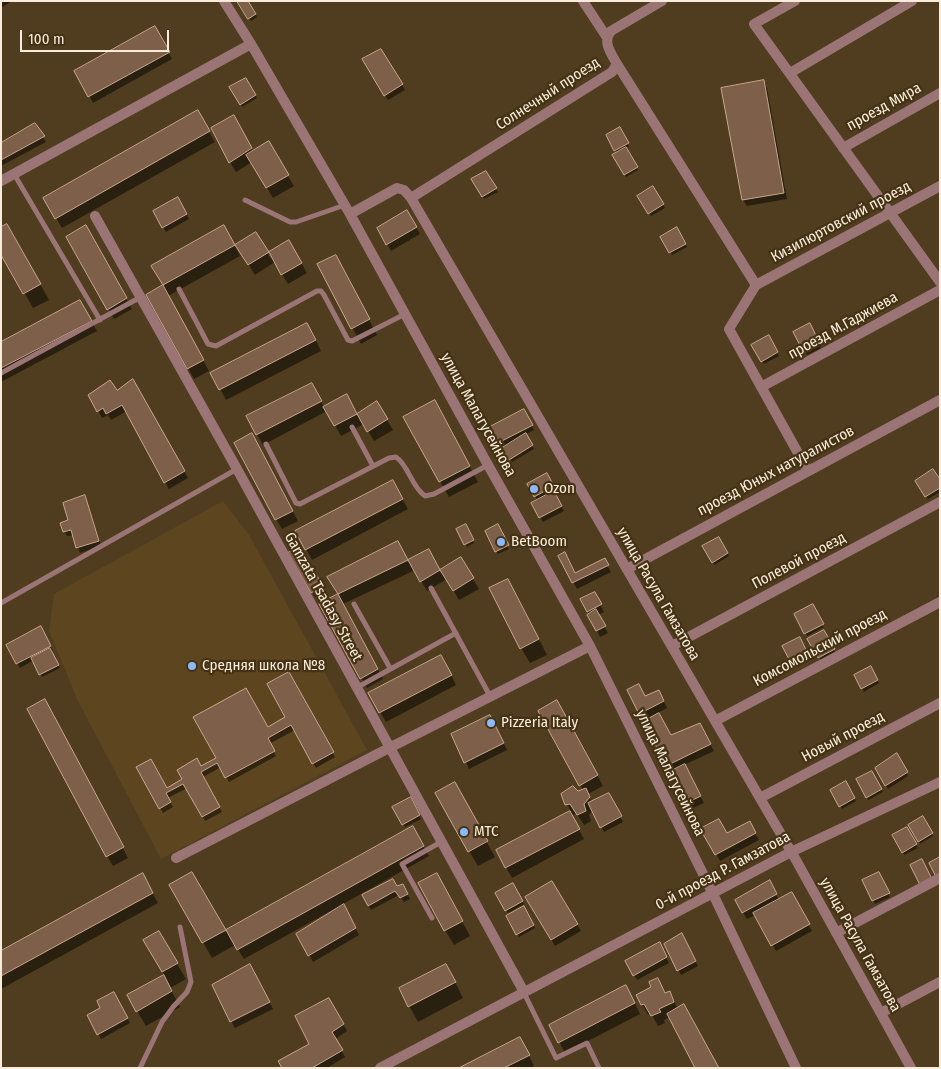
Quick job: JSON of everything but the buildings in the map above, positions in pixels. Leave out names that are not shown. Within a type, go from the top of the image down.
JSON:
[{"type":"street","name":"улица Малагусейнова","points":[[224,1],[252,44],[348,209],[488,465],[590,646],[713,894],[796,1068]]},
{"type":"street","points":[[583,1],[606,36]]},
{"type":"street","name":"Солнечный проезд","points":[[411,198],[612,72],[617,64],[606,42],[606,36],[611,31],[662,1]]},
{"type":"street","points":[[795,1],[754,24],[940,282]]},
{"type":"street","points":[[790,73],[912,1]]},
{"type":"street","points":[[1,181],[252,44]]},
{"type":"street","points":[[617,64],[756,285],[729,329],[808,471]]},
{"type":"street","name":"проезд Мира","points":[[843,148],[940,93]]},
{"type":"street","name":"Кизилюртовский проезд","points":[[756,285],[940,186]]},
{"type":"street","points":[[348,209],[397,188],[404,190],[411,198]]},
{"type":"street","name":"улица Расула Гамзатова","points":[[411,198],[760,798],[911,1068]]},
{"type":"street","name":"Gamzata Tsadasy Street","points":[[95,216],[139,298],[237,469],[524,992]]},
{"type":"street","name":"проезд М.Гаджиева","points":[[761,388],[940,290]]},
{"type":"street","name":"проезд Юных натуралистов","points":[[627,569],[940,400]]},
{"type":"street","name":"Полевой проезд","points":[[672,646],[940,502]]},
{"type":"street","name":"Комсомольский проезд","points":[[715,720],[940,602]]},
{"type":"street","points":[[176,858],[590,646]]},
{"type":"street","name":"Новый проезд","points":[[760,798],[940,703]]},
{"type":"street","name":"0-й проезд Р. Гамзатова","points":[[380,1068],[791,852],[940,782]]},
{"type":"street","points":[[836,933],[940,878]]},
{"type":"street","points":[[881,1013],[940,982]]},
{"type":"lane","points":[[14,174],[100,320]]},
{"type":"lane","points":[[245,200],[290,222],[348,209]]},
{"type":"lane","points":[[179,289],[208,344],[211,346],[216,346],[317,291],[324,295],[348,340],[352,341],[406,314]]},
{"type":"lane","points":[[1,373],[139,298]]},
{"type":"lane","points":[[352,428],[373,466]]},
{"type":"lane","points":[[266,444],[296,503],[300,504],[389,458],[396,457],[401,460],[418,491],[426,496],[434,494],[488,465]]},
{"type":"lane","points":[[1,603],[237,469]]},
{"type":"lane","points":[[431,588],[490,696]]},
{"type":"lane","points":[[354,604],[390,668]]},
{"type":"lane","points":[[356,688],[456,633]]},
{"type":"lane","points":[[432,918],[402,864],[441,842]]},
{"type":"lane","points":[[140,1068],[162,1022],[187,992],[191,982],[180,927]]},
{"type":"lane","points":[[524,992],[556,1058],[587,1044],[599,1068]]},
{"type":"shaded area","name":"Средняя школа №8","points":[[223,501],[249,535],[367,750],[161,859],[78,701],[49,631],[54,594]]},
{"type":"place","name":"Ozon","points":[[534,489]]},
{"type":"place","name":"BetBoom","points":[[501,542]]},
{"type":"place","name":"Средняя школа №8","points":[[192,666]]},
{"type":"place","name":"Pizzeria Italy","points":[[491,723]]},
{"type":"place","name":"МТС","points":[[464,832]]}]
